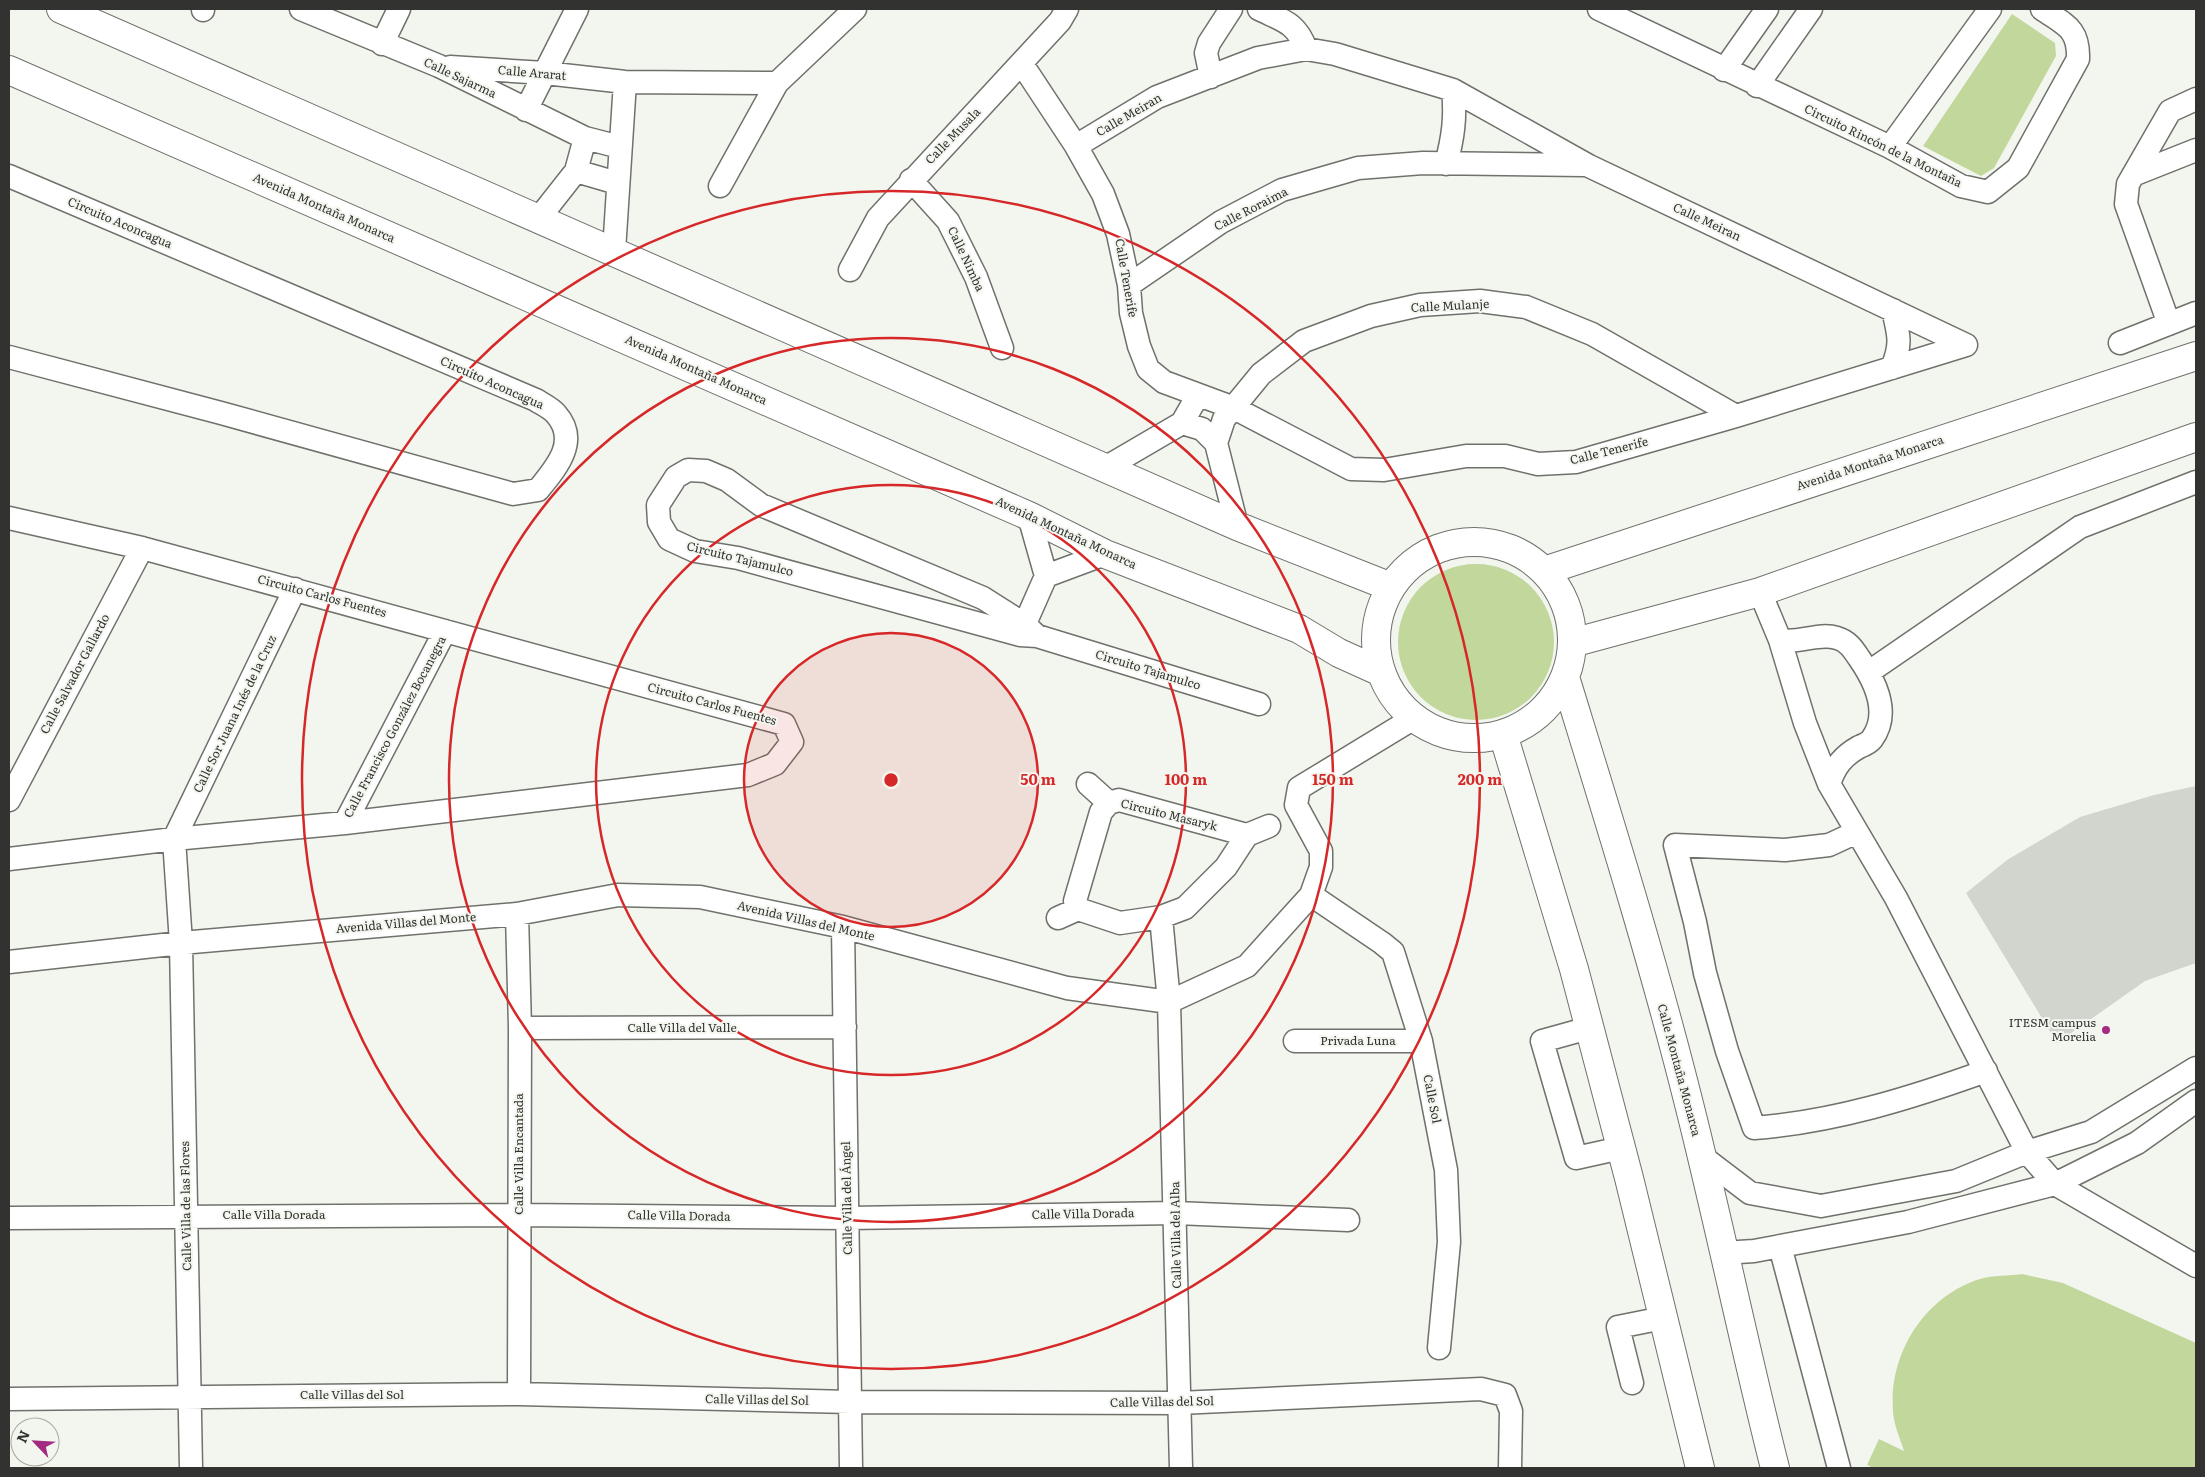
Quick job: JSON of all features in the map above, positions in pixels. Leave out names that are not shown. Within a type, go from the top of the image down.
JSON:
[{"type":"main road","points":[[61,9],[1237,526],[1391,587]]},
{"type":"main road","name":"Avenida Montaña Monarca","points":[[9,70],[1029,516],[1105,554],[1299,629],[1338,653],[1381,672]]},
{"type":"main road","name":"Avenida Montaña Monarca","points":[[1544,571],[2196,356]]},
{"type":"main road","points":[[1572,643],[1760,592],[2196,437]]},
{"type":"main road","points":[[1464,542],[1493,543],[1521,553],[1544,571],[1560,592],[1570,617],[1572,643],[1565,677],[1550,702],[1529,721],[1503,734],[1472,738],[1441,733],[1414,718],[1394,697],[1381,672],[1376,643],[1379,614],[1391,587],[1410,565],[1435,549],[1464,542]]},
{"type":"main road","name":"Calle Montaña Monarca","points":[[1565,677],[1623,864],[1688,1100],[1775,1468]]},
{"type":"main road","points":[[1503,734],[1589,1028],[1621,1148],[1700,1468]]},
{"type":"street","name":"Calle Sajarma","points":[[301,9],[439,66],[585,138],[620,147]]},
{"type":"street","points":[[382,44],[399,9]]},
{"type":"street","points":[[526,110],[577,9]]},
{"type":"street","points":[[720,186],[777,83],[855,9]]},
{"type":"street","name":"Calle Musala","points":[[850,270],[878,218],[911,180],[1022,64],[1060,21],[1067,9]]},
{"type":"street","points":[[1212,77],[1206,53],[1209,43],[1231,9]]},
{"type":"street","points":[[1258,9],[1288,23],[1300,32],[1306,49]]},
{"type":"street","name":"Circuito Rincón de la Montaña","points":[[1599,9],[1757,86],[1890,147],[1961,186],[1988,192],[2018,168],[2078,59],[2078,43],[2071,29],[2042,9]]},
{"type":"street","points":[[1724,70],[1767,9]]},
{"type":"street","points":[[1757,86],[1811,9]]},
{"type":"street","points":[[1890,147],[1990,9]]},
{"type":"street","name":"Calle Meiran","points":[[1076,146],[1158,98],[1258,58],[1306,49],[1335,54],[1453,90],[1588,166],[1966,345]]},
{"type":"street","name":"Calle Tenerife","points":[[1022,64],[1076,146],[1103,194],[1118,234],[1129,285],[1131,313],[1137,338],[1148,368],[1164,382],[1234,408],[1351,469],[1384,470],[1466,456],[1505,456],[1538,464],[1576,462],[1736,416],[1966,345]]},
{"type":"street","name":"Calle Ararat","points":[[439,66],[545,73],[625,82],[777,83]]},
{"type":"street","points":[[614,251],[625,82]]},
{"type":"street","points":[[1446,164],[1455,117],[1453,90]]},
{"type":"street","points":[[2169,324],[2126,204],[2128,184],[2170,111],[2196,99]]},
{"type":"street","points":[[539,218],[576,171],[585,138]]},
{"type":"street","points":[[2133,175],[2196,150]]},
{"type":"street","name":"Calle Roraima","points":[[1129,285],[1221,222],[1282,190],[1358,168],[1423,163],[1588,166]]},
{"type":"street","points":[[576,171],[617,183]]},
{"type":"street","name":"Circuito Aconcagua","points":[[9,176],[536,400],[556,413],[564,428],[566,451],[538,490],[513,494],[221,413],[9,357]]},
{"type":"street","name":"Calle Nimba","points":[[911,180],[948,221],[976,277],[1002,348]]},
{"type":"street","name":"Calle Mulanje","points":[[1216,443],[1224,420],[1261,374],[1304,341],[1371,316],[1420,305],[1480,301],[1526,307],[1592,334],[1736,416]]},
{"type":"street","points":[[1892,368],[1899,350],[1900,336],[1893,310]]},
{"type":"street","points":[[2120,342],[2196,314]]},
{"type":"street","points":[[1105,468],[1182,423],[1198,395]]},
{"type":"street","points":[[1182,423],[1202,429],[1216,443],[1237,526]]},
{"type":"street","name":"Circuito Tajamulco","points":[[1027,632],[983,598],[761,505],[727,480],[706,471],[688,470],[676,477],[658,505],[659,522],[669,539],[695,550],[738,558],[1027,632],[1259,704]]},
{"type":"street","points":[[1869,672],[2080,527],[2196,482]]},
{"type":"street","points":[[1027,632],[1046,576],[1029,516]]},
{"type":"street","name":"Circuito Carlos Fuentes","points":[[9,518],[142,548],[295,588],[784,724],[792,742],[775,764],[748,775],[345,823],[174,839],[9,859]]},
{"type":"street","name":"Calle Salvador Gallardo","points":[[9,800],[142,548]]},
{"type":"street","points":[[1046,576],[1105,554]]},
{"type":"street","name":"Calle Sor Juana Inés de la Cruz","points":[[174,839],[295,588]]},
{"type":"street","points":[[1760,592],[1780,640],[1805,723],[1829,784],[1896,898],[2027,1152],[2056,1184],[2196,1266]]},
{"type":"street","name":"Calle Francisco González Bocanegra","points":[[345,823],[445,631]]},
{"type":"street","points":[[1780,640],[1798,642],[1825,635],[1839,638],[1850,645],[1869,672],[1880,696],[1881,723],[1871,741],[1846,754],[1836,767],[1829,784]]},
{"type":"street","points":[[1161,917],[1169,1002],[1247,966],[1311,895],[1322,867],[1321,851],[1296,805],[1299,788],[1414,718]]},
{"type":"street","points":[[1805,723],[1818,736],[1846,754]]},
{"type":"street","points":[[1088,784],[1109,803]]},
{"type":"street","name":"Circuito Masaryk","points":[[1119,800],[1247,835],[1226,867],[1185,908],[1161,917],[1120,922],[1068,913],[1075,901],[1101,812],[1109,803],[1119,800]]},
{"type":"street","points":[[1247,835],[1269,826]]},
{"type":"street","points":[[1857,832],[1828,845],[1785,850],[1675,845],[1695,922],[1705,973],[1727,1051],[1754,1128],[1784,1126],[1839,1116],[1922,1094],[1986,1071]]},
{"type":"street","points":[[174,839],[181,943]]},
{"type":"street","name":"Avenida Villas del Monte","points":[[9,962],[181,943],[517,914],[618,895],[700,898],[843,927],[1067,988],[1169,1002]]},
{"type":"street","name":"Calle Sol","points":[[1311,895],[1393,952],[1421,1041],[1446,1170],[1449,1242],[1439,1348]]},
{"type":"street","name":"Calle Villa Encantada","points":[[517,914],[520,1028],[519,1394]]},
{"type":"street","name":"Calle Villa del Ángel","points":[[843,927],[851,1468]]},
{"type":"street","name":"Calle Villa de las Flores","points":[[181,943],[191,1468]]},
{"type":"street","name":"Calle Villa del Alba","points":[[1169,1002],[1176,1213],[1181,1468]]},
{"type":"street","name":"Calle Villa del Valle","points":[[520,1028],[844,1027]]},
{"type":"street","points":[[1589,1028],[1542,1041],[1576,1158],[1621,1148]]},
{"type":"street","name":"Privada Luna","points":[[1295,1041],[1421,1041]]},
{"type":"street","points":[[1700,1155],[1750,1193],[1821,1206],[1956,1181],[2027,1152],[2091,1132],[2196,1068]]},
{"type":"street","points":[[1723,1253],[1780,1246],[1908,1222],[2056,1184],[2137,1143],[2196,1101]]},
{"type":"street","name":"Calle Villa Dorada","points":[[9,1218],[518,1214],[848,1218],[1176,1213],[1348,1220]]},
{"type":"street","points":[[1780,1246],[1839,1468]]},
{"type":"street","points":[[1632,1383],[1618,1327],[1663,1318]]},
{"type":"street","name":"Calle Villas del Sol","points":[[9,1399],[519,1394],[850,1402],[1179,1403],[1481,1389],[1505,1395],[1511,1411],[1510,1468]]},
{"type":"green space","points":[[2012,14],[2055,43],[2056,56],[1994,168],[1981,176],[1923,146]]},
{"type":"green space","points":[[1468,564],[1484,564],[1499,567],[1513,573],[1536,592],[1545,605],[1551,619],[1554,642],[1553,657],[1545,679],[1526,702],[1513,711],[1499,717],[1484,720],[1468,720],[1453,717],[1439,711],[1416,692],[1407,679],[1401,665],[1398,650],[1398,634],[1401,619],[1407,605],[1426,582],[1439,573],[1453,567]]},
{"type":"green space","points":[[2022,1274],[2063,1283],[2196,1343],[2196,1468],[1874,1468],[1867,1465],[1879,1439],[1904,1451],[1894,1420],[1893,1389],[1897,1368],[1904,1348],[1914,1330],[1927,1313],[1960,1287],[1980,1279]]},
{"type":"building","name":"ITESM campus Morelia","points":[[2196,786],[2196,963],[2145,981],[2057,1043],[1966,893],[2007,860],[2080,817],[2154,795]]},
{"type":"place","name":"ITESM campus Morelia","points":[[2106,1030]]}]
